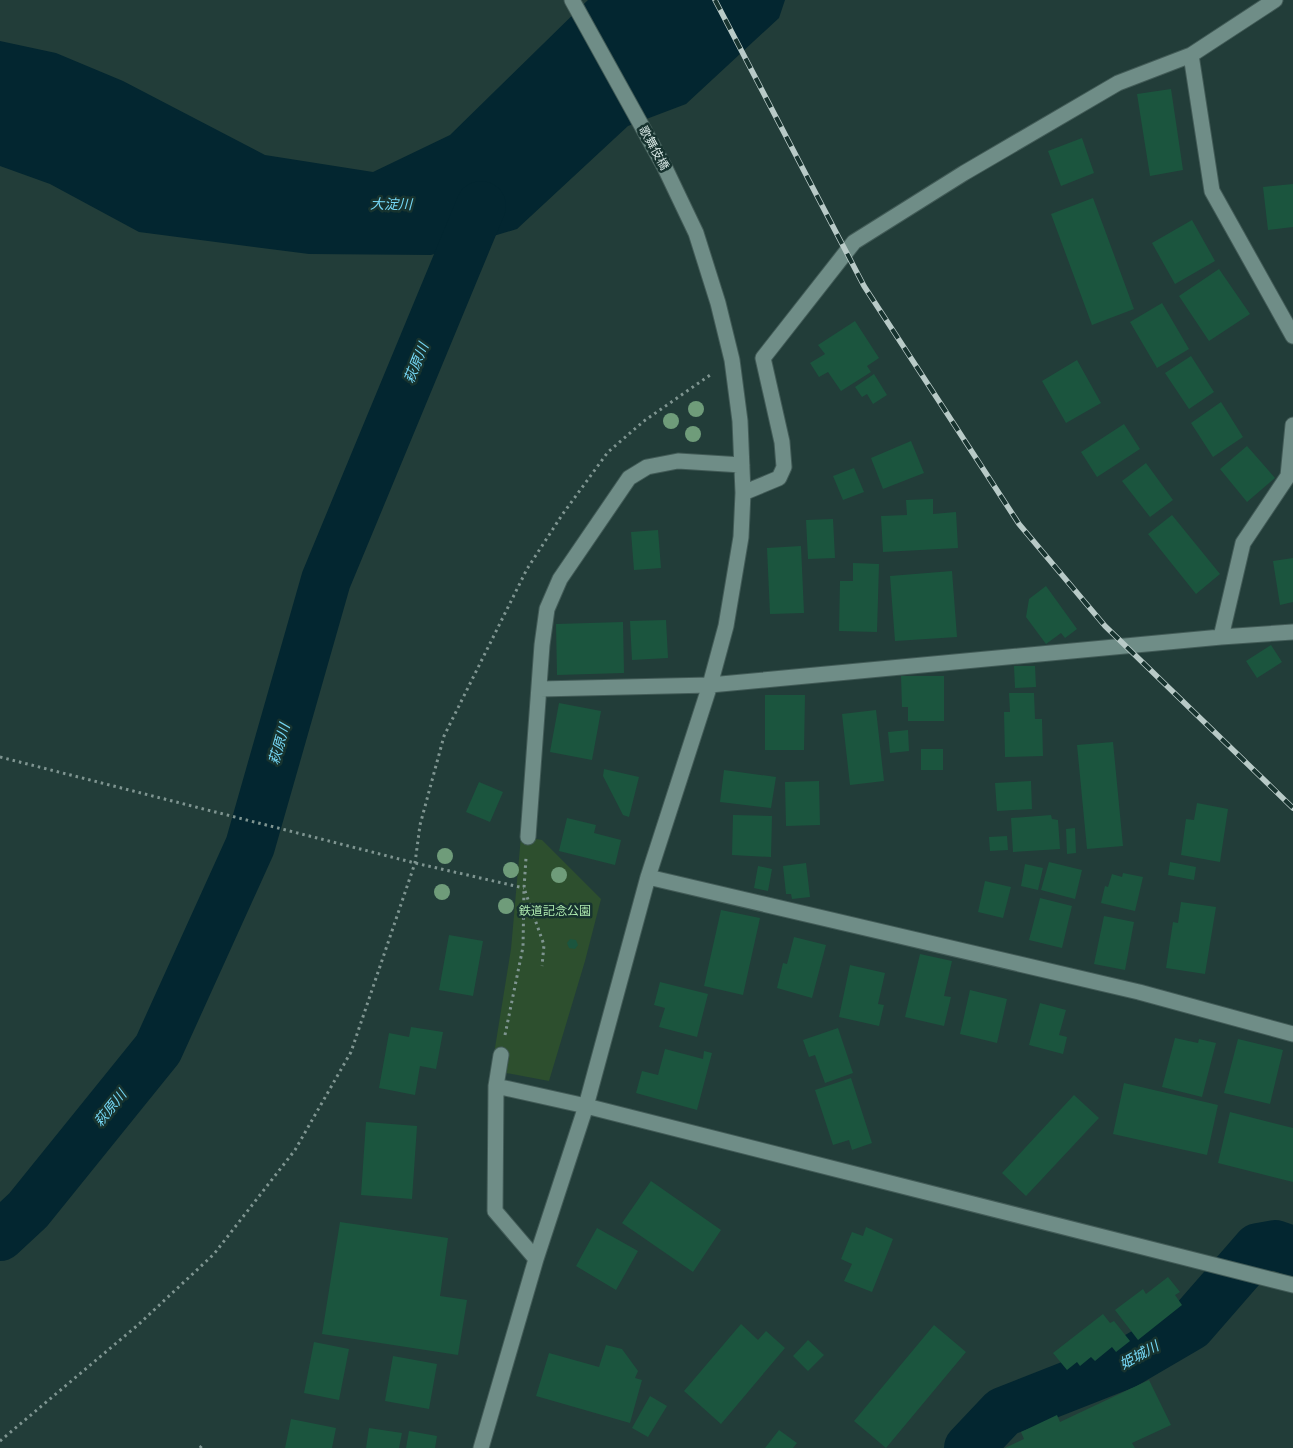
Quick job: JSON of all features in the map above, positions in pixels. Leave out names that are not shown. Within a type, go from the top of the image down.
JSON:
[{"type":"street","name":"歌舞伎橋","points":[[481,1448],[536,1259],[586,1106],[648,877],[710,685],[726,626],[741,537],[743,493],[740,421],[732,360],[718,303],[696,233],[665,168],[572,0]]},
{"type":"street","points":[[743,493],[779,478],[784,467],[782,442],[763,358],[854,242],[964,173],[1118,83],[1190,55],[1275,0]]},
{"type":"street","points":[[1190,55],[1212,191],[1293,336]]},
{"type":"street","points":[[1221,637],[1243,543],[1288,476],[1293,425]]},
{"type":"street","points":[[528,838],[542,645],[548,610],[560,579],[629,478],[646,467],[678,461],[742,465]]},
{"type":"street","points":[[540,689],[710,685],[1221,637],[1293,632]]},
{"type":"street","points":[[648,877],[1140,992],[1293,1034]]},
{"type":"street","points":[[501,1055],[496,1086],[495,1212],[536,1259]]},
{"type":"street","points":[[496,1086],[586,1106],[1293,1285]]},
{"type":"path","points":[[0,1440],[140,1324],[214,1254],[295,1150],[351,1052],[415,863],[420,825],[444,736],[527,569],[562,515],[608,452],[644,421],[732,360]]},
{"type":"path","points":[[0,757],[415,863],[524,888]]},
{"type":"path","points":[[501,1055],[523,947],[524,888],[528,838]]},
{"type":"path","points":[[524,888],[544,945],[542,966]]},
{"type":"green space","name":"鉄道記念公園","points":[[521,836],[542,840],[601,899],[585,961],[549,1081],[506,1073],[509,1057],[494,1054],[511,949]]},
{"type":"water","name":"大淀川","points":[[588,0],[785,0],[779,18],[686,104],[628,126],[517,229],[431,255],[309,254],[139,232],[50,184],[0,166],[0,41],[56,53],[123,81],[265,155],[373,172],[450,135]]},
{"type":"building","points":[[1171,89],[1183,170],[1150,176],[1137,94]]},
{"type":"building","points":[[1082,138],[1094,173],[1061,186],[1048,151]]},
{"type":"building","points":[[1293,184],[1293,227],[1268,230],[1263,187]]},
{"type":"building","points":[[1093,198],[1134,309],[1092,325],[1051,214]]},
{"type":"building","points":[[1192,220],[1215,261],[1175,284],[1152,243]]},
{"type":"building","points":[[1219,269],[1250,314],[1209,341],[1179,296]]},
{"type":"building","points":[[1162,303],[1189,349],[1157,368],[1130,322]]},
{"type":"building","points":[[855,321],[879,358],[867,366],[871,372],[841,391],[828,372],[819,377],[810,363],[825,354],[818,345]]},
{"type":"building","points":[[1191,356],[1214,392],[1189,409],[1165,373]]},
{"type":"building","points":[[1077,360],[1101,403],[1066,423],[1042,381]]},
{"type":"building","points":[[874,374],[887,395],[873,404],[867,394],[862,397],[855,387]]},
{"type":"building","points":[[1221,402],[1243,437],[1213,457],[1191,423]]},
{"type":"building","points":[[1124,424],[1140,449],[1097,477],[1081,452]]},
{"type":"building","points":[[911,441],[924,473],[883,489],[871,458]]},
{"type":"building","points":[[1247,446],[1275,478],[1247,502],[1220,469]]},
{"type":"building","points":[[1146,463],[1173,500],[1150,517],[1122,481]]},
{"type":"building","points":[[854,468],[864,492],[843,500],[833,476]]},
{"type":"building","points":[[933,499],[933,514],[956,512],[958,548],[883,552],[881,516],[907,515],[906,500]]},
{"type":"building","points":[[1172,515],[1220,574],[1196,594],[1148,534]]},
{"type":"building","points":[[833,519],[835,558],[808,559],[806,520]]},
{"type":"building","points":[[658,530],[661,568],[634,570],[631,532]]},
{"type":"building","points":[[801,546],[804,613],[770,614],[767,548]]},
{"type":"building","points":[[1293,558],[1293,602],[1280,605],[1273,561]]},
{"type":"building","points":[[853,563],[879,564],[877,632],[839,631],[840,581],[853,581]]},
{"type":"building","points":[[952,571],[957,637],[895,641],[890,576]]},
{"type":"building","points":[[1046,586],[1077,629],[1065,638],[1061,633],[1046,644],[1026,617],[1029,599]]},
{"type":"building","points":[[666,620],[668,658],[632,660],[630,621]]},
{"type":"building","points":[[623,622],[624,673],[557,675],[556,624]]},
{"type":"building","points":[[1271,645],[1282,662],[1257,678],[1246,661]]},
{"type":"building","points":[[1014,666],[1035,666],[1036,687],[1015,688]]},
{"type":"building","points":[[901,676],[944,676],[944,721],[908,721],[908,707],[902,707]]},
{"type":"building","points":[[1009,693],[1034,693],[1035,719],[1042,719],[1043,756],[1005,757],[1004,712],[1010,712]]},
{"type":"building","points":[[765,695],[805,695],[804,750],[765,750]]},
{"type":"building","points":[[559,703],[601,711],[592,760],[550,752]]},
{"type":"building","points":[[876,710],[884,781],[850,785],[842,714]]},
{"type":"building","points":[[908,730],[909,751],[890,753],[888,732]]},
{"type":"building","points":[[1113,742],[1123,846],[1087,849],[1077,745]]},
{"type":"building","points":[[921,749],[943,749],[943,770],[921,770]]},
{"type":"building","points":[[604,769],[639,777],[629,817],[623,815],[603,776]]},
{"type":"building","points":[[724,770],[776,777],[771,808],[720,802]]},
{"type":"building","points":[[819,781],[820,825],[786,826],[785,782]]},
{"type":"building","points":[[1031,781],[1032,809],[997,811],[995,783]]},
{"type":"building","points":[[479,782],[503,792],[490,822],[466,812]]},
{"type":"building","points":[[1197,803],[1228,809],[1220,862],[1181,855],[1186,819],[1194,820]]},
{"type":"building","points":[[733,815],[772,816],[771,857],[732,855]]},
{"type":"building","points":[[1051,815],[1052,819],[1058,820],[1060,849],[1013,852],[1011,818]]},
{"type":"building","points":[[567,818],[596,825],[594,833],[621,840],[615,865],[559,851]]},
{"type":"building","points":[[1075,828],[1076,853],[1067,854],[1066,829]]},
{"type":"building","points":[[1007,836],[1008,850],[990,851],[989,837]]},
{"type":"building","points":[[1049,862],[1082,870],[1075,899],[1041,890]]},
{"type":"building","points":[[1170,862],[1196,867],[1194,880],[1168,875]]},
{"type":"building","points":[[806,863],[810,897],[792,899],[791,894],[786,894],[783,866]]},
{"type":"building","points":[[1025,864],[1043,868],[1038,890],[1021,886]]},
{"type":"building","points":[[758,866],[772,869],[768,891],[754,888]]},
{"type":"building","points":[[1123,873],[1143,877],[1135,911],[1101,903],[1105,886],[1108,887],[1112,874],[1122,877]]},
{"type":"building","points":[[985,881],[1011,887],[1003,918],[978,912]]},
{"type":"building","points":[[1040,898],[1072,906],[1062,948],[1029,940]]},
{"type":"building","points":[[1181,902],[1216,907],[1205,974],[1166,968],[1173,922],[1178,923]]},
{"type":"building","points":[[721,910],[760,918],[743,995],[704,986]]},
{"type":"building","points":[[1104,916],[1134,922],[1125,970],[1094,964]]},
{"type":"building","points":[[449,935],[483,941],[473,996],[439,990]]},
{"type":"building","points":[[794,937],[826,945],[812,998],[777,988],[783,963],[787,964]]},
{"type":"building","points":[[570,939],[576,940],[578,945],[575,949],[569,948],[567,943]]},
{"type":"building","points":[[920,954],[952,961],[944,996],[951,997],[944,1026],[905,1017]]},
{"type":"building","points":[[850,965],[885,973],[878,1004],[884,1005],[879,1026],[839,1017]]},
{"type":"building","points":[[660,982],[708,994],[697,1037],[659,1027],[665,1008],[654,1005]]},
{"type":"building","points":[[970,990],[1007,999],[997,1043],[960,1034]]},
{"type":"building","points":[[1040,1003],[1066,1010],[1059,1035],[1067,1037],[1063,1054],[1029,1045]]},
{"type":"building","points":[[411,1027],[443,1032],[436,1069],[420,1066],[415,1095],[379,1088],[389,1033],[409,1037]]},
{"type":"building","points":[[838,1028],[853,1073],[825,1083],[815,1055],[809,1057],[803,1040]]},
{"type":"building","points":[[1175,1038],[1198,1043],[1199,1039],[1216,1043],[1202,1097],[1162,1087]]},
{"type":"building","points":[[1238,1039],[1283,1050],[1270,1104],[1224,1093]]},
{"type":"building","points":[[665,1049],[703,1059],[704,1051],[712,1053],[697,1110],[636,1093],[642,1071],[658,1075]]},
{"type":"building","points":[[851,1078],[872,1143],[852,1150],[849,1140],[833,1145],[815,1090]]},
{"type":"building","points":[[1124,1083],[1218,1105],[1207,1155],[1113,1134]]},
{"type":"building","points":[[1074,1095],[1099,1118],[1026,1196],[1002,1173]]},
{"type":"building","points":[[1230,1112],[1293,1128],[1293,1182],[1218,1163]]},
{"type":"building","points":[[366,1122],[417,1126],[412,1199],[361,1195]]},
{"type":"building","points":[[651,1181],[721,1230],[693,1272],[622,1223]]},
{"type":"building","points":[[340,1222],[448,1238],[440,1296],[467,1300],[458,1355],[322,1334]]},
{"type":"building","points":[[866,1227],[893,1239],[872,1292],[844,1281],[852,1264],[841,1259],[852,1232],[863,1236]]},
{"type":"building","points":[[597,1228],[638,1251],[616,1290],[576,1266]]},
{"type":"building","points":[[1168,1277],[1180,1292],[1175,1295],[1182,1305],[1138,1340],[1115,1310],[1143,1289],[1146,1294]]},
{"type":"building","points":[[1103,1314],[1110,1323],[1114,1321],[1130,1341],[1116,1352],[1112,1347],[1095,1361],[1091,1357],[1080,1366],[1077,1362],[1067,1370],[1053,1353]]},
{"type":"building","points":[[741,1324],[758,1340],[766,1331],[785,1348],[721,1424],[684,1391]]},
{"type":"building","points":[[934,1325],[966,1352],[886,1448],[854,1421]]},
{"type":"building","points":[[808,1340],[824,1355],[808,1371],[793,1356]]},
{"type":"building","points":[[314,1342],[349,1349],[339,1400],[304,1393]]},
{"type":"building","points":[[606,1345],[622,1349],[638,1371],[635,1378],[642,1380],[630,1423],[536,1396],[549,1353],[599,1367]]},
{"type":"building","points":[[393,1356],[437,1364],[429,1409],[385,1401]]},
{"type":"building","points":[[1149,1380],[1171,1425],[1132,1443],[1135,1448],[1005,1448],[1024,1439],[1021,1432],[1057,1415],[1060,1422]]},
{"type":"building","points":[[650,1396],[667,1406],[648,1437],[632,1428]]},
{"type":"building","points":[[291,1419],[336,1428],[332,1448],[285,1448]]},
{"type":"building","points":[[369,1428],[402,1433],[399,1448],[366,1448]]},
{"type":"building","points":[[779,1430],[797,1443],[793,1448],[765,1448]]},
{"type":"building","points":[[409,1431],[437,1436],[435,1448],[406,1448]]},
{"type":"waterway","name":"萩原川","points":[[0,1236],[28,1210],[158,1049],[250,846],[326,580],[481,206]]},
{"type":"waterway","name":"姫城川","points":[[969,1448],[1003,1412],[1125,1364],[1190,1326],[1258,1248],[1275,1245],[1293,1251]]},
{"type":"railway","points":[[715,0],[864,286],[1019,524],[1105,626],[1293,808]]}]
